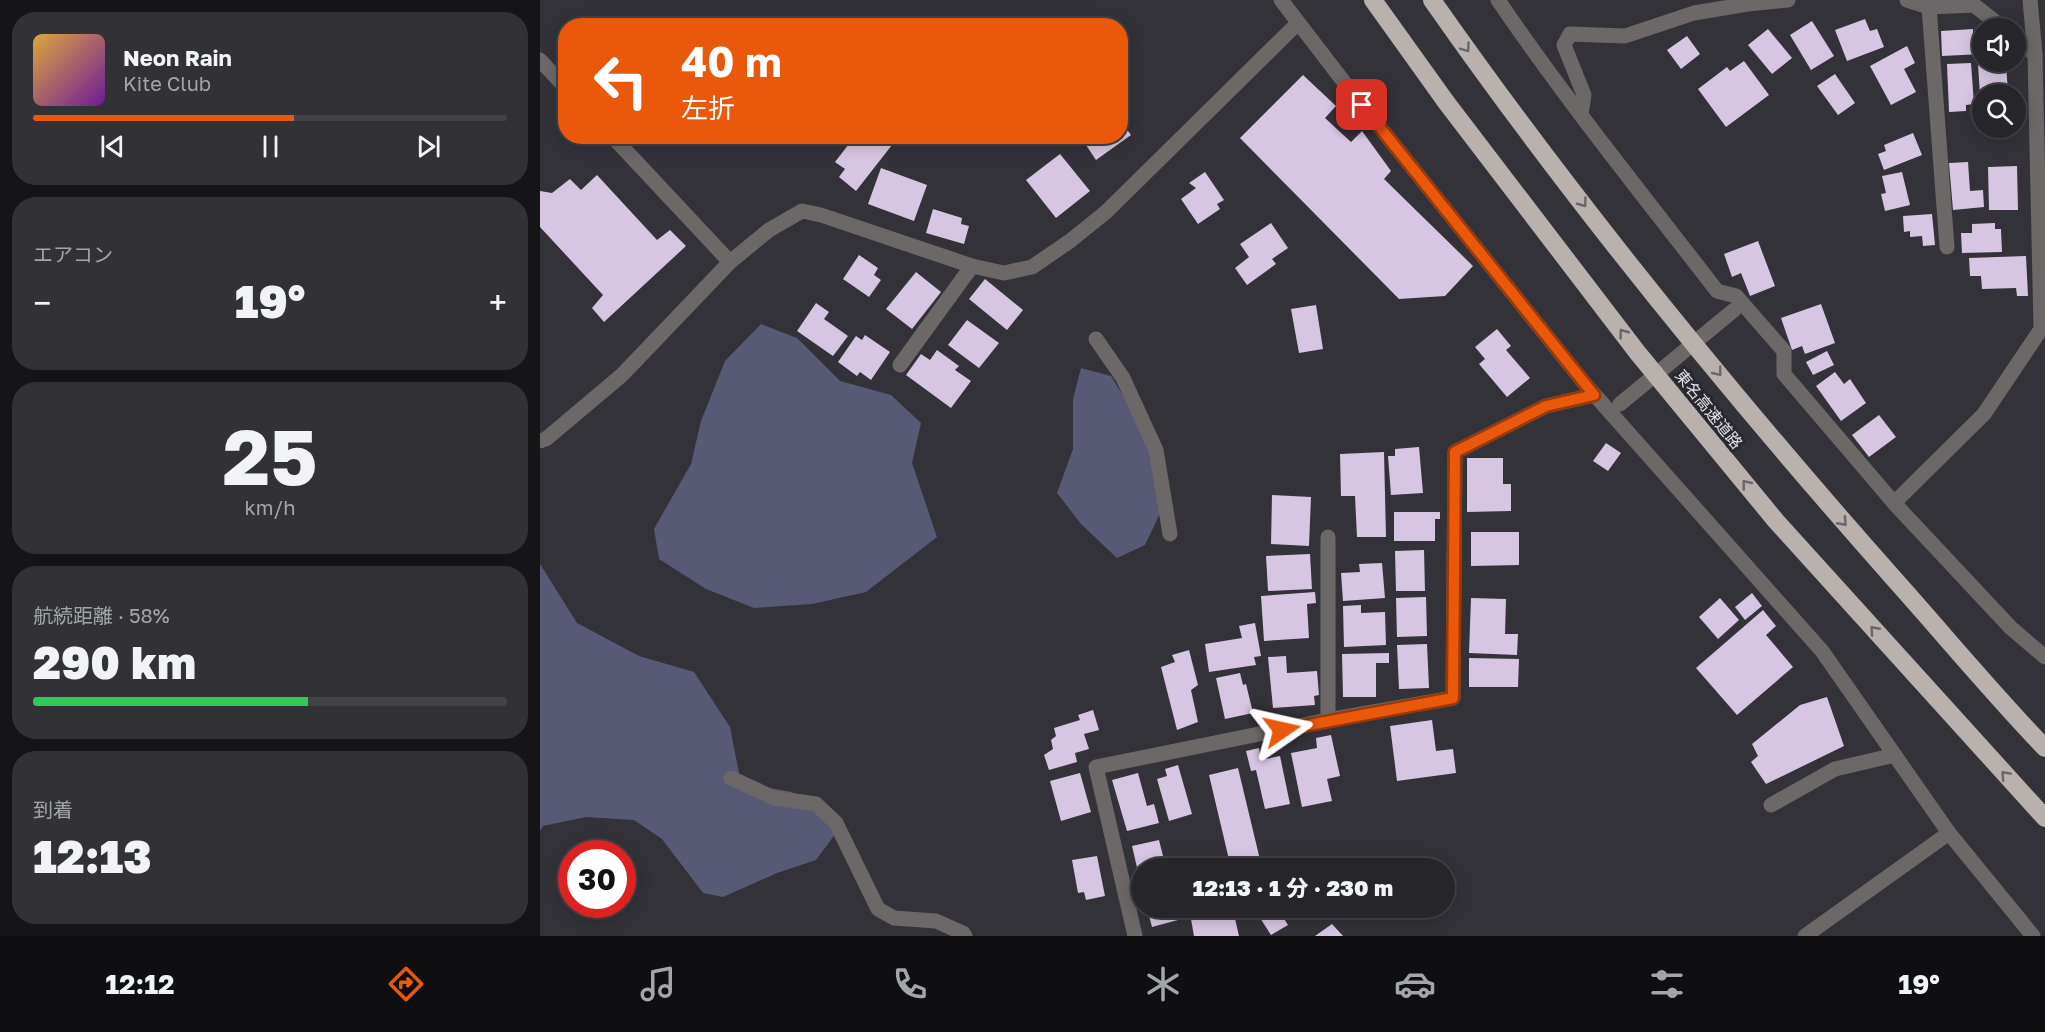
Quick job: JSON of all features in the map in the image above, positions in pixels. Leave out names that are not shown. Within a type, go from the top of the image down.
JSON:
[{"type":"highway","name":"東名高速道路","points":[[1373,0],[1446,102],[1637,352],[1747,486],[2045,818]]},
{"type":"highway","name":"東名高速道路","points":[[1432,0],[1469,52],[1652,291],[1811,485],[2045,748]]},
{"type":"street","points":[[1281,0],[1594,395],[1822,651],[1949,832],[2032,936]]},
{"type":"street","points":[[1498,0],[1581,114],[1717,291],[1736,296],[1784,351],[1784,374],[1894,503],[2012,628],[2045,657]]},
{"type":"street","points":[[1581,114],[1584,95],[1564,45],[1570,34],[1625,36],[1694,13],[1788,0]]},
{"type":"street","points":[[1907,0],[1929,7],[1974,5],[1990,18]]},
{"type":"street","points":[[1894,503],[1984,414],[2041,329],[2042,232],[2036,54],[2030,0]]},
{"type":"street","points":[[1929,7],[1947,247]]},
{"type":"street","points":[[540,441],[546,439],[622,375],[730,262],[769,230],[802,211],[972,266],[1004,273],[1032,267],[1070,241],[1106,212],[1298,23]]},
{"type":"street","points":[[2026,46],[2036,54]]},
{"type":"street","points":[[540,60],[558,79]]},
{"type":"street","points":[[619,144],[730,262]]},
{"type":"street","points":[[900,365],[972,266]]},
{"type":"street","points":[[1620,404],[1734,310]]},
{"type":"street","points":[[1096,339],[1123,378],[1155,450],[1170,534]]},
{"type":"street","points":[[1135,936],[1096,767],[1328,720],[1453,698],[1455,452],[1546,406],[1594,395]]},
{"type":"street","points":[[1328,537],[1328,720]]},
{"type":"street","points":[[1771,805],[1835,769],[1895,755]]},
{"type":"street","points":[[731,778],[774,798],[816,804],[836,823],[878,909],[894,918],[936,921],[965,936]]},
{"type":"street","points":[[1805,936],[1949,832]]},
{"type":"shaded area","points":[[761,324],[797,338],[840,381],[891,395],[921,423],[912,463],[937,537],[866,592],[812,604],[754,608],[706,589],[659,559],[654,529],[691,464],[701,421],[725,361]]},
{"type":"shaded area","points":[[1081,368],[1111,376],[1153,445],[1163,507],[1145,545],[1117,558],[1081,524],[1057,493],[1073,449],[1073,399]]},
{"type":"shaded area","points":[[540,564],[577,623],[639,656],[694,672],[730,727],[741,783],[792,792],[839,829],[816,860],[777,873],[723,897],[703,893],[662,839],[634,820],[586,817],[543,826],[540,831]]},
{"type":"building","points":[[1865,19],[1870,31],[1877,29],[1884,47],[1847,61],[1835,30]]},
{"type":"building","points":[[1812,21],[1834,56],[1811,70],[1790,35]]},
{"type":"building","points":[[1768,29],[1792,58],[1772,74],[1748,45]]},
{"type":"building","points":[[1972,29],[1972,54],[1942,56],[1941,31]]},
{"type":"building","points":[[1687,36],[1700,54],[1681,69],[1667,50]]},
{"type":"building","points":[[1907,46],[1915,63],[1904,69],[1916,92],[1891,105],[1870,66]]},
{"type":"building","points":[[1744,61],[1769,95],[1726,127],[1698,89],[1727,67],[1730,71]]},
{"type":"building","points":[[1971,63],[1972,104],[1966,105],[1966,111],[1949,112],[1947,64]]},
{"type":"building","points":[[1979,72],[2007,72],[2007,84],[1979,84]]},
{"type":"building","points":[[1835,74],[1855,103],[1838,115],[1817,86]]},
{"type":"building","points":[[1303,75],[1336,106],[1325,118],[1351,142],[1362,131],[1391,171],[1384,179],[1473,266],[1445,296],[1399,299],[1240,138]]},
{"type":"building","points":[[1913,133],[1922,155],[1884,170],[1878,154],[1886,151],[1884,145]]},
{"type":"building","points":[[849,144],[893,144],[856,191],[839,177],[845,169],[835,162]]},
{"type":"building","points":[[1085,144],[1118,144],[1096,160]]},
{"type":"building","points":[[1060,154],[1090,191],[1056,218],[1026,180]]},
{"type":"building","points":[[1968,162],[1970,191],[1983,190],[1984,207],[1953,210],[1949,163]]},
{"type":"building","points":[[2017,166],[2018,210],[1989,210],[1988,167]]},
{"type":"building","points":[[881,168],[927,185],[914,221],[868,204]]},
{"type":"building","points":[[1205,172],[1224,200],[1217,204],[1220,209],[1198,224],[1181,199],[1196,188],[1189,183]]},
{"type":"building","points":[[1902,172],[1910,205],[1885,211],[1881,194],[1886,193],[1882,176]]},
{"type":"building","points":[[597,175],[657,240],[670,230],[686,246],[604,322],[592,308],[603,295],[540,227],[540,191],[552,193],[570,179],[581,190]]},
{"type":"building","points":[[933,209],[962,218],[961,224],[969,226],[964,244],[926,233]]},
{"type":"building","points":[[1932,214],[1935,245],[1923,246],[1922,236],[1910,237],[1910,231],[1904,232],[1903,216]]},
{"type":"building","points":[[1271,223],[1288,248],[1272,259],[1276,264],[1247,285],[1235,268],[1249,257],[1240,244]]},
{"type":"building","points":[[1995,223],[1995,229],[2001,229],[2002,252],[1962,253],[1961,233],[1972,233],[1972,224]]},
{"type":"building","points":[[1758,241],[1775,286],[1750,296],[1741,273],[1732,277],[1724,254]]},
{"type":"building","points":[[859,255],[878,268],[874,275],[881,280],[869,297],[843,279]]},
{"type":"building","points":[[2026,256],[2028,296],[2017,296],[2016,288],[1982,289],[1981,276],[1970,276],[1969,258]]},
{"type":"building","points":[[916,272],[941,292],[912,329],[886,309]]},
{"type":"building","points":[[985,279],[1023,310],[1007,330],[969,299]]},
{"type":"building","points":[[816,303],[829,312],[824,319],[848,336],[833,356],[797,331]]},
{"type":"building","points":[[1821,304],[1835,343],[1805,354],[1802,346],[1792,350],[1781,318]]},
{"type":"building","points":[[1316,305],[1323,349],[1299,353],[1291,309]]},
{"type":"building","points":[[967,320],[999,343],[979,368],[948,345]]},
{"type":"building","points":[[1497,329],[1511,346],[1506,350],[1530,378],[1507,397],[1479,364],[1485,359],[1475,347]]},
{"type":"building","points":[[865,335],[890,352],[871,380],[860,372],[857,376],[838,362],[856,336],[862,340]]},
{"type":"building","points":[[937,350],[959,366],[955,370],[971,381],[951,408],[906,375],[921,354],[930,360]]},
{"type":"building","points":[[1827,351],[1834,365],[1813,375],[1806,362]]},
{"type":"building","points":[[1835,372],[1844,384],[1850,379],[1866,403],[1841,421],[1816,386]]},
{"type":"building","points":[[1879,415],[1896,437],[1869,457],[1852,435]]},
{"type":"building","points":[[1606,443],[1621,453],[1608,471],[1593,461]]},
{"type":"building","points":[[1419,447],[1423,493],[1391,495],[1388,456],[1395,456],[1395,449]]},
{"type":"building","points":[[1384,452],[1386,537],[1357,537],[1355,496],[1341,496],[1340,454]]},
{"type":"building","points":[[1467,458],[1503,458],[1503,484],[1511,484],[1511,511],[1467,512]]},
{"type":"building","points":[[1272,495],[1311,497],[1309,546],[1271,544]]},
{"type":"building","points":[[1394,512],[1440,512],[1440,519],[1435,519],[1435,541],[1394,541]]},
{"type":"building","points":[[1471,532],[1519,532],[1519,565],[1471,566]]},
{"type":"building","points":[[1424,550],[1425,591],[1396,591],[1395,551]]},
{"type":"building","points":[[1310,554],[1312,589],[1268,591],[1266,556]]},
{"type":"building","points":[[1382,563],[1385,598],[1343,601],[1341,573],[1360,572],[1359,564]]},
{"type":"building","points":[[1315,592],[1316,603],[1307,604],[1309,638],[1264,641],[1261,596]]},
{"type":"building","points":[[1752,593],[1762,606],[1745,620],[1735,607]]},
{"type":"building","points":[[1426,597],[1427,636],[1397,637],[1396,598]]},
{"type":"building","points":[[1471,598],[1506,599],[1505,634],[1518,634],[1517,655],[1469,653]]},
{"type":"building","points":[[1720,598],[1739,620],[1718,639],[1699,617]]},
{"type":"building","points":[[1361,605],[1361,613],[1385,612],[1386,645],[1344,647],[1343,606]]},
{"type":"building","points":[[1763,610],[1776,626],[1766,635],[1793,667],[1737,715],[1696,668]]},
{"type":"building","points":[[1255,623],[1261,656],[1254,657],[1256,665],[1209,672],[1205,644],[1242,638],[1239,626]]},
{"type":"building","points":[[1427,644],[1429,688],[1399,689],[1397,645]]},
{"type":"building","points":[[1189,650],[1198,685],[1191,690],[1198,722],[1177,730],[1161,667],[1175,662],[1172,655]]},
{"type":"building","points":[[1389,653],[1389,663],[1376,663],[1376,697],[1343,697],[1342,654]]},
{"type":"building","points":[[1286,656],[1287,673],[1317,671],[1319,695],[1314,696],[1315,705],[1273,708],[1268,657]]},
{"type":"building","points":[[1469,658],[1519,659],[1518,687],[1469,687]]},
{"type":"building","points":[[1240,673],[1243,685],[1246,684],[1253,713],[1225,719],[1216,678]]},
{"type":"building","points":[[1827,697],[1844,746],[1766,784],[1751,762],[1758,756],[1752,744],[1800,705]]},
{"type":"building","points":[[1093,710],[1099,730],[1084,734],[1089,749],[1075,753],[1077,762],[1049,770],[1044,755],[1053,749],[1051,740],[1056,736],[1054,728],[1080,720],[1078,715]]},
{"type":"building","points":[[1432,720],[1436,751],[1453,749],[1456,773],[1397,781],[1390,726]]},
{"type":"building","points":[[1331,735],[1340,776],[1327,779],[1332,801],[1302,807],[1291,753],[1317,748],[1316,738]]},
{"type":"building","points":[[1259,748],[1261,760],[1280,756],[1290,804],[1265,809],[1256,770],[1251,771],[1246,751]]},
{"type":"building","points":[[1178,765],[1192,814],[1169,821],[1157,779],[1167,776],[1165,769]]},
{"type":"building","points":[[1238,768],[1260,858],[1229,858],[1209,775]]},
{"type":"building","points":[[1080,773],[1091,812],[1061,821],[1050,781]]},
{"type":"building","points":[[1138,773],[1147,806],[1154,804],[1159,823],[1127,831],[1112,780]]},
{"type":"building","points":[[1159,840],[1164,858],[1135,858],[1132,846]]},
{"type":"building","points":[[1097,856],[1105,896],[1086,900],[1084,892],[1078,893],[1072,860]]},
{"type":"building","points":[[1150,918],[1177,918],[1178,920],[1152,927]]},
{"type":"building","points":[[1235,918],[1239,936],[1194,936],[1191,919]]},
{"type":"building","points":[[1260,918],[1283,918],[1288,925],[1271,935]]},
{"type":"building","points":[[1332,924],[1343,936],[1315,936]]},
{"type":"route","points":[[1282,730],[1453,698],[1455,452],[1546,406],[1594,395],[1362,105]]}]
